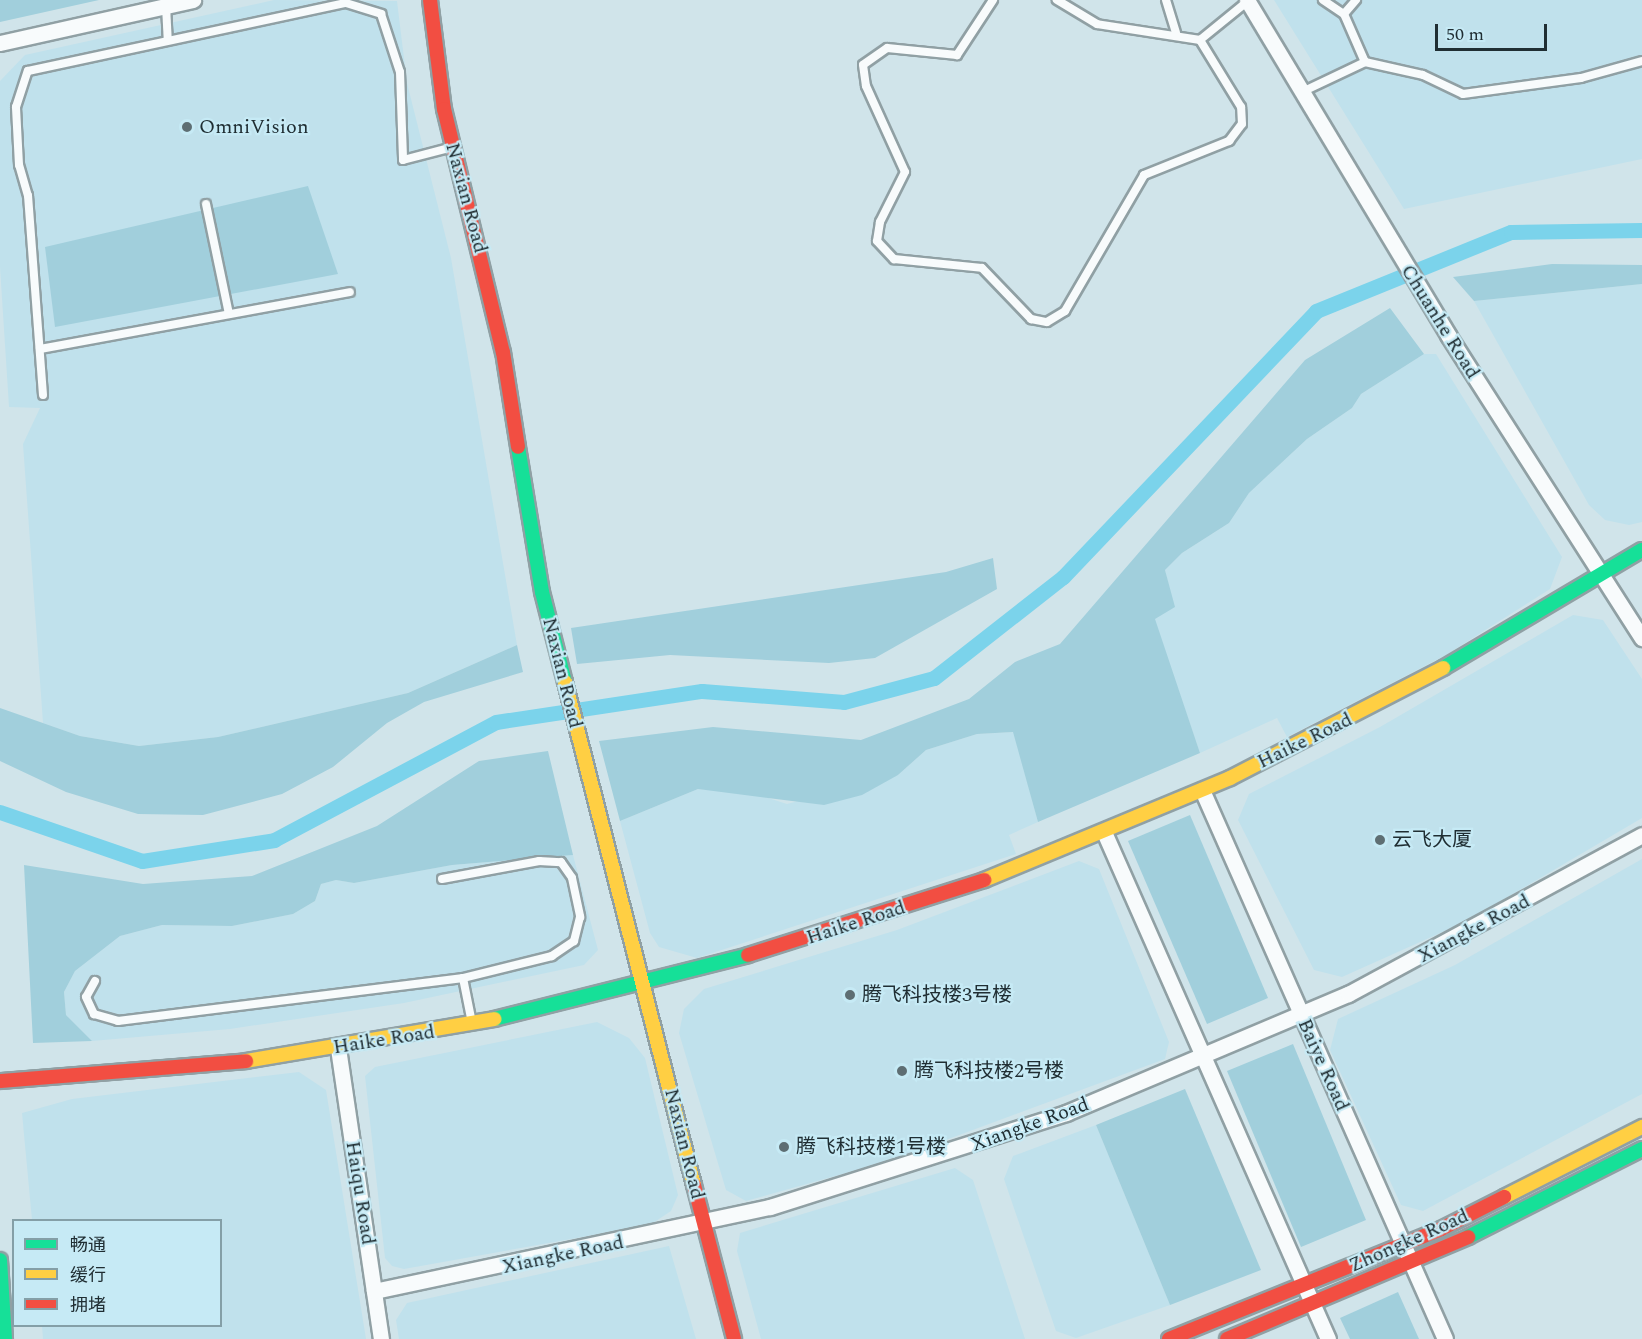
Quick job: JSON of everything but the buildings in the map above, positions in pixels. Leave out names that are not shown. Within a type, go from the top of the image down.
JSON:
[{"type":"street","points":[[0,43],[193,0]]},
{"type":"street","name":"Naxian Road","points":[[430,0],[453,147],[495,308],[531,534],[558,659],[734,1339]]},
{"type":"street","name":"Chuanhe Road","points":[[1247,1],[1304,91],[1379,224],[1599,577],[1642,638]]},
{"type":"street","name":"Haike Road","points":[[0,1081],[127,1074],[338,1048],[472,1024],[643,984],[819,936],[1104,832],[1202,790],[1411,687],[1642,550]]},
{"type":"street","name":"Baiye Road","points":[[1202,790],[1445,1339]]},
{"type":"street","points":[[1104,832],[1328,1339]]},
{"type":"street","name":"Xiangke Road","points":[[374,1291],[705,1224],[978,1144],[1204,1058],[1301,1015],[1461,938],[1642,836]]},
{"type":"street","name":"Haiqu Road","points":[[338,1048],[381,1339]]},
{"type":"street","name":"Zhongke Road","points":[[1169,1339],[1305,1287],[1403,1245],[1642,1126]]},
{"type":"street","name":"Zhongke Road","points":[[1227,1339],[1411,1263],[1642,1149]]},
{"type":"street","points":[[0,1260],[5,1339]]},
{"type":"lane","points":[[993,0],[957,55],[887,48],[863,65],[866,86],[905,172],[880,222],[878,241],[894,259],[982,268],[1038,321],[1055,320],[1065,311],[1144,175],[1237,135],[1241,107],[1200,40],[1176,33],[1097,24],[1057,0]]},
{"type":"lane","points":[[1166,0],[1176,33]]},
{"type":"lane","points":[[1323,0],[1344,14],[1365,62]]},
{"type":"lane","points":[[1344,14],[1356,0]]},
{"type":"lane","points":[[1200,40],[1247,1]]},
{"type":"lane","points":[[43,395],[16,107],[28,71],[168,39],[346,3],[381,14],[400,72],[403,160],[453,147]]},
{"type":"lane","points":[[166,6],[168,39]]},
{"type":"lane","points":[[1304,91],[1365,62],[1422,75],[1463,94],[1581,78],[1642,60]]},
{"type":"lane","points":[[206,204],[229,314]]},
{"type":"lane","points":[[40,349],[350,292]]},
{"type":"lane","points":[[95,981],[86,997],[94,1014],[118,1021],[463,978],[552,956],[574,941],[580,917],[572,878],[561,862],[539,861],[442,879]]},
{"type":"lane","points":[[463,978],[472,1024]]},
{"type":"shaded area","points":[[0,0],[99,0],[0,22]]},
{"type":"shaded area","points":[[274,0],[397,1],[407,83],[451,258],[517,645],[408,693],[218,737],[139,746],[80,736],[43,723],[23,444],[40,408],[9,407],[0,267],[0,81],[25,55]]},
{"type":"shaded area","points":[[1274,0],[1642,0],[1642,159],[1404,209]]},
{"type":"shaded area","points":[[308,186],[338,274],[55,327],[45,247]]},
{"type":"shaded area","points":[[1552,264],[1642,265],[1642,284],[1474,301],[1453,277]]},
{"type":"shaded area","points":[[1642,284],[1642,522],[1629,525],[1605,520],[1589,505],[1474,301]]},
{"type":"shaded area","points":[[1390,308],[1424,354],[1361,394],[1352,408],[1307,439],[1249,493],[1229,523],[1182,553],[1165,570],[1175,607],[1155,619],[1200,753],[1038,822],[1013,732],[977,734],[926,750],[898,775],[862,795],[824,805],[698,789],[620,821],[599,741],[713,727],[861,740],[969,699],[1015,662],[1060,644],[1305,360]]},
{"type":"shaded area","points":[[1424,354],[1436,354],[1562,557],[1550,589],[1446,655],[1287,737],[1277,718],[1200,753],[1154,619],[1174,607],[1165,570],[1182,553],[1229,523],[1249,493],[1307,439],[1352,408],[1361,394]]},
{"type":"shaded area","points":[[993,558],[997,589],[875,658],[829,663],[670,655],[577,664],[571,628],[946,572]]},
{"type":"shaded area","points":[[1573,615],[1603,620],[1642,679],[1642,818],[1467,921],[1342,977],[1314,970],[1238,820],[1249,794],[1380,727]]},
{"type":"shaded area","points":[[517,645],[523,672],[424,702],[387,723],[333,767],[282,794],[203,815],[138,814],[66,792],[0,761],[0,708],[80,736],[139,746],[218,737],[408,693]]},
{"type":"shaded area","points":[[1014,732],[1038,822],[1009,835],[1016,854],[697,958],[659,947],[650,933],[620,821],[698,789],[750,792],[787,804],[898,775],[926,750],[977,734]]},
{"type":"shaded area","points":[[548,751],[573,855],[452,865],[354,883],[336,880],[321,884],[315,901],[293,914],[232,926],[162,925],[120,936],[75,971],[64,992],[66,1015],[92,1041],[33,1043],[24,865],[143,884],[252,876],[377,826],[479,761]]},
{"type":"shaded area","points":[[1190,815],[1268,998],[1207,1024],[1128,841]]},
{"type":"shaded area","points":[[573,855],[598,950],[584,965],[404,1003],[230,1029],[92,1041],[66,1015],[64,992],[75,971],[120,936],[162,925],[232,926],[293,914],[315,901],[321,884],[336,880],[354,883],[452,865]]},
{"type":"shaded area","points":[[1642,859],[1642,1094],[1423,1211],[1401,1205],[1330,1050],[1338,1019],[1455,965]]},
{"type":"shaded area","points":[[1079,861],[1099,869],[1169,1042],[1165,1059],[889,1161],[746,1201],[726,1190],[679,1033],[684,1009],[704,989],[897,930]]},
{"type":"shaded area","points":[[597,1022],[629,1038],[645,1058],[678,1195],[671,1211],[653,1223],[588,1236],[404,1269],[392,1266],[385,1258],[365,1076],[375,1067]]},
{"type":"shaded area","points":[[1293,1044],[1366,1220],[1301,1247],[1227,1071]]},
{"type":"shaded area","points":[[299,1072],[326,1090],[366,1339],[43,1339],[42,1327],[222,1327],[222,1219],[32,1219],[22,1113],[72,1099]]},
{"type":"shaded area","points":[[1185,1089],[1261,1270],[1170,1305],[1096,1125]]},
{"type":"shaded area","points":[[1096,1125],[1170,1305],[1076,1338],[1056,1331],[1004,1179],[1013,1156]]},
{"type":"shaded area","points":[[955,1168],[973,1180],[1025,1339],[761,1339],[737,1251],[740,1233]]},
{"type":"shaded area","points":[[669,1246],[696,1339],[399,1339],[396,1320],[407,1303]]},
{"type":"shaded area","points":[[1398,1292],[1419,1339],[1350,1339],[1340,1318]]},
{"type":"waterway","points":[[0,812],[142,861],[274,840],[496,722],[702,691],[844,702],[934,678],[1063,577],[1316,311],[1511,232],[1642,230]]},
{"type":"traffic: fast","points":[[518,447],[542,592],[565,682]]},
{"type":"traffic: fast","points":[[1443,668],[1642,550]]},
{"type":"traffic: fast","points":[[494,1019],[748,955]]},
{"type":"traffic: fast","points":[[1468,1237],[1642,1149]]},
{"type":"traffic: fast","points":[[0,1260],[5,1339]]},
{"type":"traffic: slow","points":[[984,880],[1230,778],[1443,668]]},
{"type":"traffic: slow","points":[[565,682],[694,1185]]},
{"type":"traffic: slow","points":[[246,1061],[494,1019]]},
{"type":"traffic: slow","points":[[1504,1197],[1642,1127]]},
{"type":"traffic: jam","points":[[430,0],[444,109],[503,352],[518,447]]},
{"type":"traffic: jam","points":[[748,955],[984,880]]},
{"type":"traffic: jam","points":[[0,1081],[246,1061]]},
{"type":"traffic: jam","points":[[694,1185],[734,1339]]},
{"type":"traffic: jam","points":[[1169,1339],[1441,1229],[1504,1197]]},
{"type":"traffic: jam","points":[[1227,1339],[1468,1237]]},
{"type":"place","name":"OmniVision","points":[[187,127]]},
{"type":"place","name":"云飞大厦","points":[[1380,840]]},
{"type":"place","name":"腾飞科技楼3号楼","points":[[850,995]]},
{"type":"place","name":"腾飞科技楼2号楼","points":[[902,1071]]},
{"type":"place","name":"腾飞科技楼1号楼","points":[[784,1147]]}]
